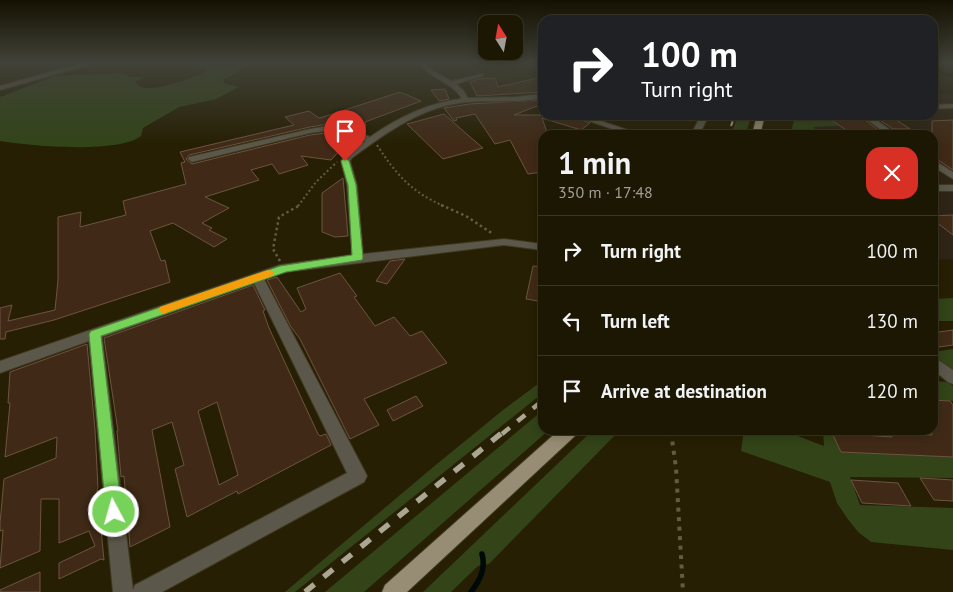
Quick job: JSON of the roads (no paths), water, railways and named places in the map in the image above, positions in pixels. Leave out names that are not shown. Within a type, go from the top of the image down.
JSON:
[{"type":"main road","points":[[392,592],[565,435]]},
{"type":"street","points":[[460,90],[465,97],[463,101]]},
{"type":"street","points":[[358,258],[352,185],[345,161],[349,156],[391,126],[424,109],[463,101],[506,101],[538,98]]},
{"type":"street","points":[[938,107],[953,106]]},
{"type":"street","points":[[596,120],[625,130]]},
{"type":"street","points":[[872,120],[886,130]]},
{"type":"street","points":[[192,159],[310,131],[340,126],[372,138]]},
{"type":"street","points":[[938,166],[953,176]]},
{"type":"street","points":[[938,188],[953,188]]},
{"type":"street","points":[[0,367],[284,268],[504,242],[538,246]]},
{"type":"street","points":[[142,592],[358,476],[257,277]]},
{"type":"street","points":[[95,334],[123,592]]},
{"type":"street","points":[[938,366],[953,378]]},
{"type":"waterway","points":[[471,592],[481,574],[483,565],[482,554]]},
{"type":"railway","points":[[731,126],[733,120]]},
{"type":"railway","points":[[730,130],[731,125]]},
{"type":"railway","points":[[502,434],[538,404]]},
{"type":"railway","points":[[305,592],[503,432]]}]
